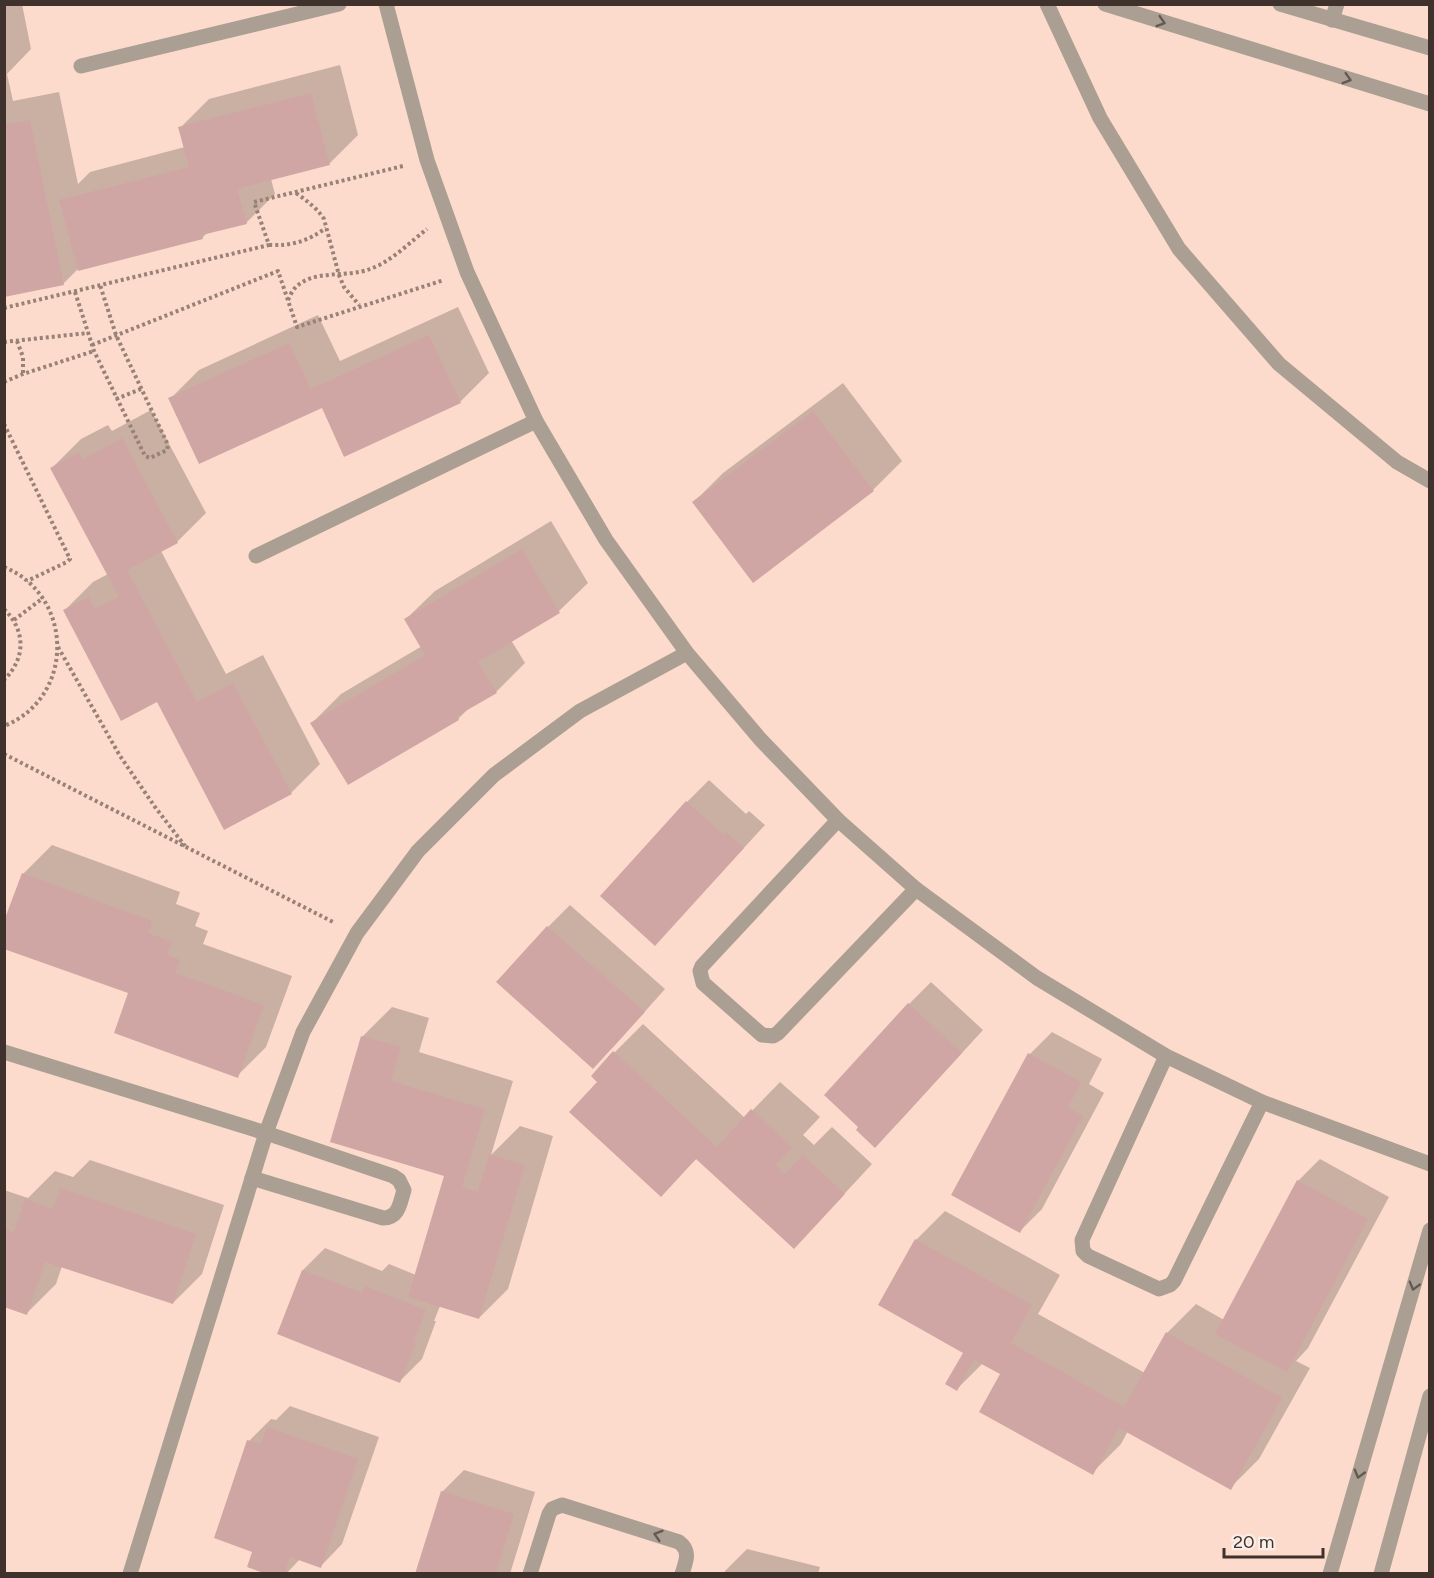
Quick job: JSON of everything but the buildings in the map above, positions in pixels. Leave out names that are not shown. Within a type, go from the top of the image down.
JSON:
[{"type":"street","points":[[81,66],[339,4]]},
{"type":"street","points":[[386,4],[427,160],[446,214],[467,272],[536,421],[606,540],[687,653],[760,739],[838,820],[916,889],[1037,978],[1166,1056],[1262,1102],[1430,1164]]},
{"type":"street","points":[[1047,4],[1100,118],[1179,249],[1279,364],[1397,462],[1430,481]]},
{"type":"street","points":[[1105,4],[1430,104]]},
{"type":"street","points":[[1280,4],[1423,46],[1430,35]]},
{"type":"street","points":[[1332,20],[1337,4]]},
{"type":"street","points":[[256,556],[536,421]]},
{"type":"street","points":[[130,1574],[266,1133],[303,1032],[357,933],[418,851],[494,775],[580,711],[687,653]]},
{"type":"street","points":[[838,820],[702,966],[700,971],[703,983],[762,1035],[773,1035],[916,889]]},
{"type":"street","points":[[4,1052],[266,1133],[393,1176],[404,1190],[398,1210],[389,1218],[383,1218],[252,1178]]},
{"type":"street","points":[[1166,1056],[1082,1240],[1081,1246],[1088,1256],[1159,1289],[1170,1286],[1262,1102]]},
{"type":"street","points":[[1330,1574],[1430,1230]]},
{"type":"street","points":[[1381,1574],[1430,1396]]},
{"type":"street","points":[[530,1574],[549,1515],[552,1509],[562,1505],[679,1542],[687,1551],[682,1574]]},
{"type":"path","points":[[269,245],[254,202],[427,160]]},
{"type":"path","points":[[295,193],[320,212],[327,228],[339,275],[344,287],[359,306]]},
{"type":"path","points":[[287,300],[296,287],[308,279],[321,275],[357,274],[373,269],[446,214]]},
{"type":"path","points":[[4,308],[269,245],[297,244],[327,228]]},
{"type":"path","points":[[92,345],[278,271],[297,327],[467,272]]},
{"type":"path","points":[[75,292],[94,351],[145,456],[150,458],[167,450],[168,445],[116,335],[100,285]]},
{"type":"path","points":[[4,342],[88,333]]},
{"type":"path","points":[[17,341],[23,357],[23,374]]},
{"type":"path","points":[[4,382],[94,351]]},
{"type":"path","points":[[116,399],[141,389]]},
{"type":"path","points":[[4,424],[70,559],[27,581]]},
{"type":"path","points":[[4,567],[13,570],[27,581],[43,598],[51,613],[58,647],[56,666],[50,683],[40,699],[27,713],[4,726]]},
{"type":"path","points":[[14,620],[43,598]]},
{"type":"path","points":[[4,609],[14,620],[20,633],[21,647],[18,661],[4,680]]},
{"type":"path","points":[[58,647],[120,756],[186,847]]},
{"type":"path","points":[[4,754],[357,933]]}]
